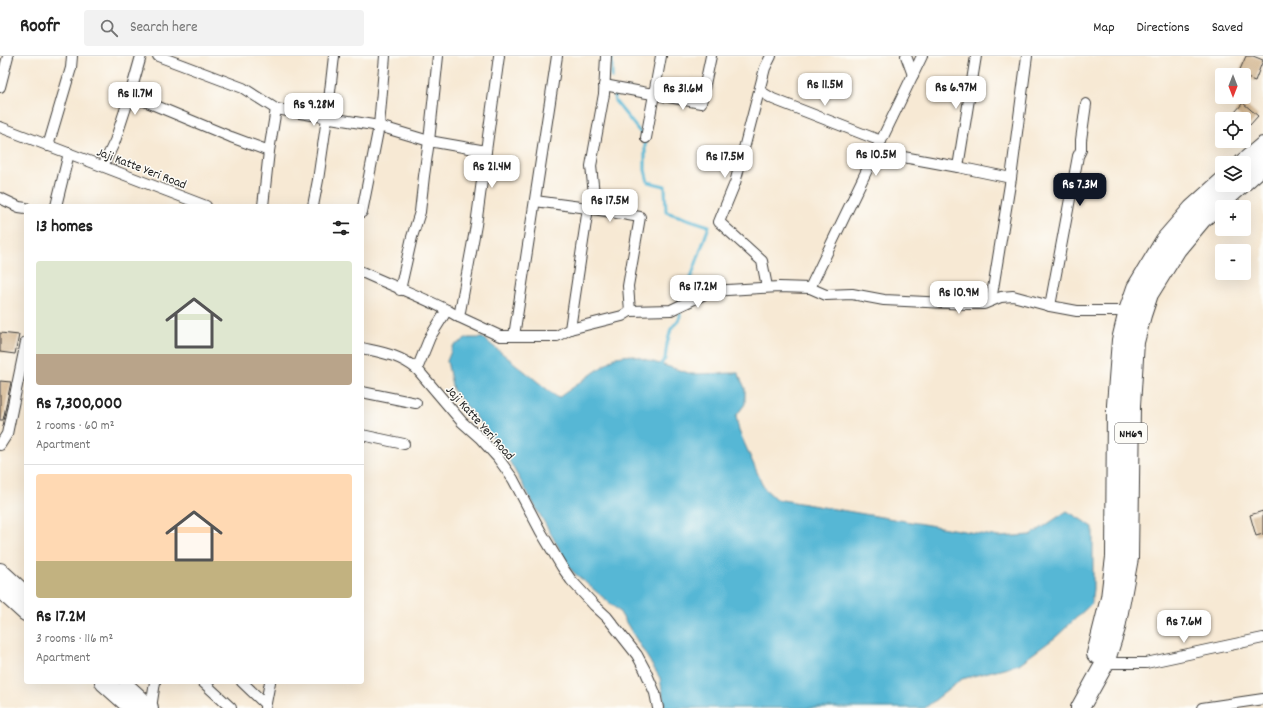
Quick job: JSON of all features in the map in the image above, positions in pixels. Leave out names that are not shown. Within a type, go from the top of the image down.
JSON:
[{"type":"highway","points":[[1251,156],[1263,146]]},
{"type":"highway","points":[[1251,176],[1263,165]]},
{"type":"highway","name":"NH69","points":[[1080,708],[1105,663],[1116,628],[1130,558],[1131,406],[1135,342],[1136,288],[1165,240],[1192,209],[1215,188]]},
{"type":"highway","name":"NH69","points":[[1068,708],[1083,685],[1095,659],[1110,598],[1115,557],[1116,405],[1121,340],[1135,313],[1150,294],[1177,249],[1202,219],[1233,192]]},
{"type":"highway","points":[[0,572],[24,594]]},
{"type":"highway","points":[[0,589],[24,610]]},
{"type":"highway","points":[[106,684],[133,708]]},
{"type":"highway","points":[[122,684],[150,708]]},
{"type":"street","points":[[0,87],[8,56]]},
{"type":"street","points":[[48,146],[71,68],[72,56]]},
{"type":"street","points":[[103,166],[115,141],[141,56]]},
{"type":"street","points":[[158,56],[243,88],[276,109],[379,126],[429,141],[486,151]]},
{"type":"street","points":[[313,204],[327,118],[334,56]]},
{"type":"street","points":[[364,204],[379,126],[385,56]]},
{"type":"street","points":[[400,290],[412,237],[420,212],[438,56]]},
{"type":"street","points":[[459,317],[476,225],[500,56]]},
{"type":"street","points":[[514,336],[557,56]]},
{"type":"street","points":[[570,329],[588,208],[594,194],[591,166],[604,94],[606,56]]},
{"type":"street","points":[[646,138],[661,56]]},
{"type":"street","points":[[604,85],[701,103],[711,56]]},
{"type":"street","points":[[767,287],[762,261],[719,222],[735,183],[765,68],[770,56]]},
{"type":"street","points":[[906,56],[913,75]]},
{"type":"street","points":[[810,288],[922,56]]},
{"type":"street","points":[[958,167],[976,56]]},
{"type":"street","points":[[991,301],[1011,178],[1027,56]]},
{"type":"street","points":[[760,91],[773,99],[882,141]]},
{"type":"street","points":[[130,95],[231,137],[269,151]]},
{"type":"street","points":[[1050,306],[1078,156],[1082,150],[1081,140],[1086,104]]},
{"type":"street","points":[[263,204],[269,151],[276,109]]},
{"type":"street","name":"Jaji Katte Yeri Road","points":[[0,127],[201,204]]},
{"type":"street","points":[[876,152],[1011,178]]},
{"type":"street","points":[[56,204],[69,153]]},
{"type":"street","points":[[0,198],[19,207],[24,208]]},
{"type":"street","points":[[535,201],[640,217],[628,286],[630,311]]},
{"type":"street","points":[[364,273],[400,290],[426,299],[459,317],[500,336],[557,336],[570,329],[622,316],[630,311],[671,310],[711,291],[767,287],[810,288],[826,295],[852,294],[884,300],[968,304],[984,304],[1001,297],[1013,296],[1050,306],[1077,311],[1135,313]]},
{"type":"street","points":[[417,369],[430,338],[447,310]]},
{"type":"street","name":"Jaji Katte Yeri Road","points":[[364,348],[387,353],[406,361],[417,369],[462,422],[480,438],[498,458],[513,479],[534,520],[571,580],[594,605],[607,616],[636,655],[645,670],[655,693],[658,708]]},
{"type":"street","points":[[0,445],[7,434],[24,368]]},
{"type":"street","points":[[364,392],[416,403]]},
{"type":"street","points":[[364,436],[404,444]]},
{"type":"street","points":[[1105,663],[1146,664],[1263,638]]},
{"type":"street","points":[[150,708],[155,684]]},
{"type":"street","points":[[205,684],[231,708]]},
{"type":"street","points":[[244,684],[265,706]]},
{"type":"street","points":[[265,706],[270,684]]},
{"type":"street","points":[[1202,708],[1263,699]]},
{"type":"water","points":[[468,338],[483,338],[558,398],[616,357],[631,355],[692,374],[738,373],[745,388],[745,404],[736,416],[739,431],[764,488],[776,499],[999,537],[1031,535],[1067,511],[1093,527],[1093,589],[1091,604],[1056,637],[1019,664],[962,679],[925,708],[665,708],[660,678],[619,611],[572,571],[503,450],[453,390],[447,361],[453,346]]},
{"type":"building","points":[[1246,56],[1253,56],[1263,60],[1255,81],[1251,80],[1251,68],[1241,68]]},
{"type":"building","points":[[1242,104],[1244,104],[1258,116],[1251,124],[1251,112],[1235,112]]},
{"type":"building","points":[[0,333],[19,335],[15,354],[0,352]]},
{"type":"building","points":[[0,381],[11,382],[3,420],[0,420]]},
{"type":"building","points":[[1263,511],[1263,534],[1256,536],[1250,515]]},
{"type":"waterway","points":[[612,56],[612,78]]},
{"type":"waterway","points":[[612,88],[615,101],[643,136]]},
{"type":"waterway","points":[[645,140],[645,170],[648,182],[665,186],[666,212],[709,226],[683,301]]},
{"type":"waterway","points":[[659,366],[665,359],[671,329],[680,318],[680,314]]}]
